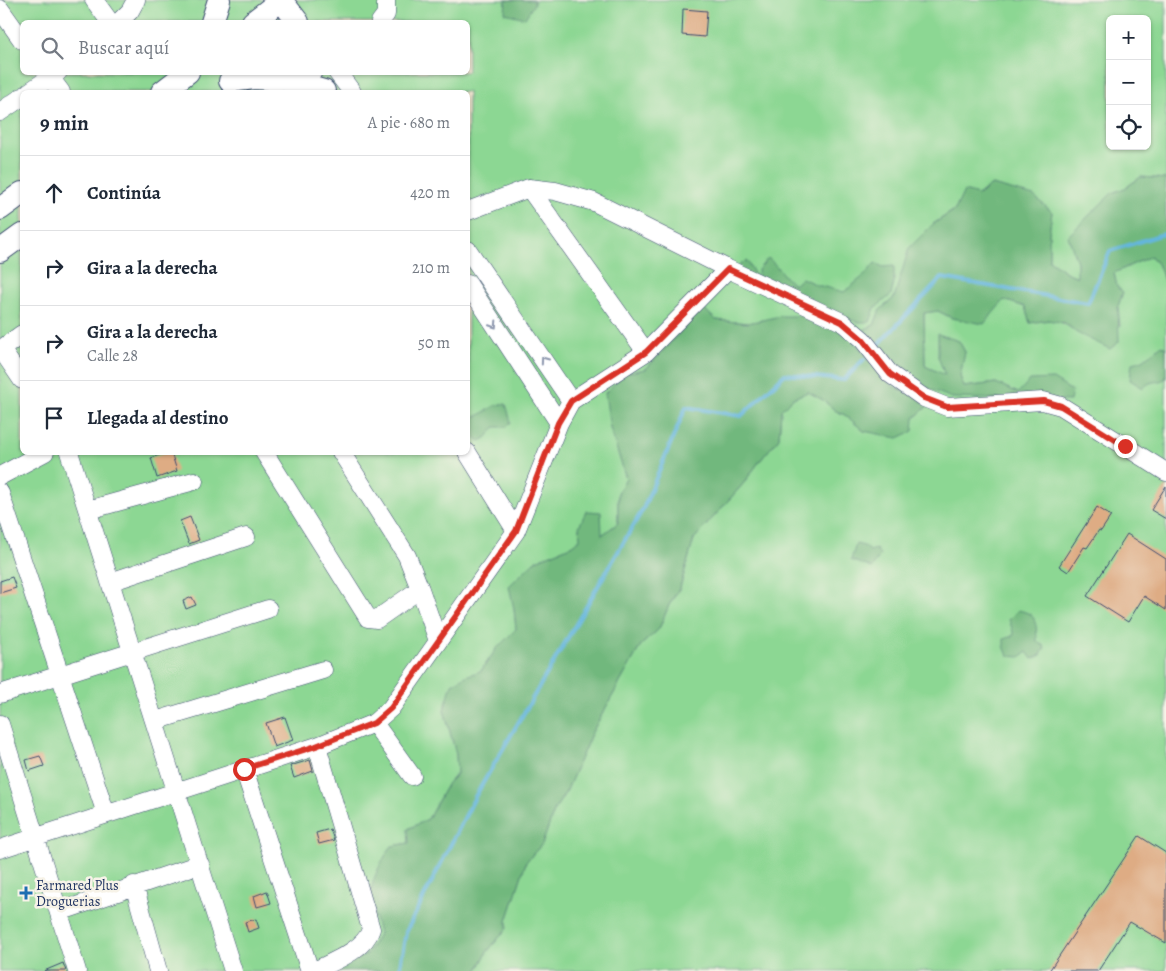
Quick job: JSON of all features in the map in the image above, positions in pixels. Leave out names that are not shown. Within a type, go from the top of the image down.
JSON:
[{"type":"main road","points":[[213,20],[219,0]]},
{"type":"main road","points":[[269,9],[294,20]]},
{"type":"main road","points":[[165,90],[184,75]]},
{"type":"main road","points":[[229,82],[254,78],[317,80]]},
{"type":"main road","points":[[0,209],[20,194]]},
{"type":"main road","points":[[0,250],[20,235]]},
{"type":"street","points":[[94,0],[109,20]]},
{"type":"street","points":[[121,20],[130,11],[136,0]]},
{"type":"street","points":[[382,20],[386,14],[386,0]]},
{"type":"street","points":[[0,9],[20,37]]},
{"type":"street","points":[[31,90],[50,75]]},
{"type":"street","points":[[52,75],[60,90]]},
{"type":"street","points":[[339,75],[350,90]]},
{"type":"street","points":[[0,112],[20,98]]},
{"type":"street","points":[[529,188],[646,352]]},
{"type":"street","points":[[470,210],[529,188],[555,191],[594,202],[728,269],[842,322],[863,340],[890,374],[924,398],[947,407],[1044,401],[1061,406],[1166,472]]},
{"type":"street","points":[[470,253],[571,401]]},
{"type":"street","points":[[0,848],[316,746],[374,723],[391,708],[516,531],[558,423],[571,401],[646,352],[728,269]]},
{"type":"street","points":[[470,287],[558,423]]},
{"type":"street","points":[[20,335],[0,350],[20,377]]},
{"type":"street","points":[[0,476],[39,455]]},
{"type":"street","points":[[70,455],[233,971]]},
{"type":"street","points":[[266,455],[368,618],[377,619],[420,589]]},
{"type":"street","points":[[343,455],[407,556],[438,641]]},
{"type":"street","points":[[469,455],[516,531]]},
{"type":"street","points":[[88,510],[194,481]]},
{"type":"street","points":[[0,493],[106,814]]},
{"type":"street","points":[[110,582],[246,537]]},
{"type":"street","points":[[0,694],[268,609]]},
{"type":"street","points":[[155,721],[323,670]]},
{"type":"street","points":[[374,723],[412,776]]},
{"type":"street","points":[[0,724],[76,971]]},
{"type":"street","points":[[314,971],[352,951],[369,936],[371,929],[316,746]]},
{"type":"street","points":[[244,769],[310,971]]},
{"type":"street","points":[[59,912],[200,864]]},
{"type":"street","points":[[134,885],[158,971]]},
{"type":"green space","points":[[0,0],[1166,0],[1166,179],[1141,177],[1125,188],[1112,193],[1069,236],[1077,262],[1078,277],[1066,272],[1049,260],[1049,233],[1052,212],[1034,197],[992,185],[933,224],[894,298],[880,310],[874,325],[864,330],[927,388],[1018,393],[996,383],[964,387],[960,376],[965,352],[959,341],[946,376],[925,366],[924,313],[938,311],[952,318],[1004,300],[1025,307],[1030,323],[1044,321],[1060,322],[1077,333],[1120,326],[1118,306],[1123,292],[1117,287],[1114,273],[1151,256],[1160,268],[1166,287],[1166,971],[477,971],[487,952],[507,928],[507,921],[526,862],[542,844],[555,809],[567,790],[591,734],[641,645],[659,629],[669,605],[680,588],[694,539],[743,484],[779,438],[781,410],[793,398],[808,391],[836,411],[845,415],[864,431],[879,433],[914,418],[928,406],[916,397],[890,385],[883,373],[781,316],[748,323],[715,320],[703,308],[646,369],[625,373],[610,428],[626,478],[618,493],[618,523],[602,535],[579,527],[581,539],[571,546],[536,560],[514,609],[516,629],[497,648],[481,671],[466,676],[444,710],[456,754],[457,773],[448,783],[428,819],[408,829],[409,843],[392,846],[386,855],[371,891],[379,934],[367,954],[322,971],[0,971]]},
{"type":"green space","points":[[506,0],[534,0],[534,4],[525,18],[505,13]]},
{"type":"green space","points":[[1141,177],[1166,179],[1166,287],[1160,268],[1151,256],[1114,273],[1117,287],[1123,292],[1118,306],[1119,342],[1110,349],[1077,333],[1065,323],[1048,320],[1030,323],[1025,307],[1004,300],[984,324],[952,318],[938,311],[924,313],[925,366],[945,375],[938,357],[938,334],[959,341],[965,352],[960,376],[964,387],[996,383],[1018,393],[1030,380],[1053,379],[1072,391],[1070,401],[952,398],[927,388],[863,330],[874,325],[880,310],[894,298],[909,248],[933,224],[955,210],[964,191],[978,195],[992,185],[1034,196],[1052,212],[1049,233],[1049,260],[1077,277],[1077,262],[1068,236],[1112,193],[1125,188]]},
{"type":"green space","points":[[768,258],[794,285],[802,278],[817,285],[844,292],[865,275],[875,263],[883,267],[894,266],[894,282],[891,295],[875,308],[870,322],[857,322],[735,275],[740,264],[747,261],[759,282],[758,270]]},
{"type":"green space","points":[[703,308],[716,320],[748,323],[781,316],[815,316],[840,327],[883,373],[890,385],[916,397],[928,406],[914,418],[913,431],[898,438],[864,431],[845,415],[808,392],[793,398],[781,410],[779,438],[743,484],[694,539],[680,587],[669,605],[659,629],[641,645],[591,734],[567,790],[555,809],[542,844],[526,862],[507,921],[507,928],[487,952],[477,971],[322,971],[367,954],[379,934],[371,892],[385,855],[392,846],[409,843],[408,829],[428,819],[448,783],[457,774],[456,754],[444,710],[452,684],[466,676],[481,671],[497,648],[516,629],[509,586],[536,560],[571,546],[580,539],[579,527],[586,511],[601,512],[602,535],[618,523],[618,493],[626,478],[610,428],[605,393],[625,373],[646,369]]},
{"type":"green space","points":[[1162,345],[1166,348],[1166,378],[1149,383],[1143,388],[1130,380],[1132,363],[1143,360]]},
{"type":"green space","points":[[506,404],[511,422],[507,427],[495,427],[486,438],[480,441],[470,434],[470,420],[495,406]]},
{"type":"green space","points":[[856,544],[864,546],[870,551],[876,549],[880,555],[872,568],[851,560]]},
{"type":"green space","points":[[1018,610],[1033,617],[1036,624],[1037,641],[1045,647],[1041,655],[1032,659],[1027,652],[1020,657],[1008,656],[1004,646],[1004,639],[1014,635],[1009,619]]},
{"type":"building","points":[[683,9],[707,11],[705,37],[682,35]]},
{"type":"building","points":[[159,455],[172,455],[177,471],[157,478],[151,458]]},
{"type":"building","points":[[1166,486],[1166,519],[1151,510]]},
{"type":"building","points":[[1097,507],[1111,516],[1087,548],[1084,547],[1068,572],[1059,566]]},
{"type":"building","points":[[190,517],[199,540],[189,544],[180,521]]},
{"type":"building","points":[[1127,534],[1166,559],[1166,610],[1144,596],[1128,622],[1087,596]]},
{"type":"building","points":[[12,577],[16,588],[0,593],[0,581]]},
{"type":"building","points":[[192,597],[196,605],[186,609],[183,601]]},
{"type":"building","points":[[285,717],[293,740],[274,747],[266,723]]},
{"type":"building","points":[[40,756],[44,766],[29,771],[26,760]]},
{"type":"building","points":[[310,760],[313,771],[294,778],[290,766]]},
{"type":"building","points":[[330,829],[334,840],[319,844],[316,833]]},
{"type":"building","points":[[1139,836],[1166,853],[1166,943],[1130,922],[1098,971],[1049,971]]},
{"type":"building","points":[[267,891],[271,903],[257,907],[254,896]]},
{"type":"building","points":[[256,919],[259,928],[248,932],[245,922]]},
{"type":"building","points":[[63,963],[66,971],[44,971]]},
{"type":"waterway","points":[[875,348],[942,278],[1088,303],[1110,251],[1166,234]]},
{"type":"waterway","points":[[399,971],[406,932],[476,795],[643,509],[686,407],[741,416],[785,374],[844,380],[864,359]]},
{"type":"place","name":"Farmared Plus Droguerias","points":[[26,893]]},
{"type":"route","points":[[244,769],[316,746],[374,723],[391,708],[516,531],[558,423],[571,401],[646,352],[728,269],[842,322],[863,340],[890,374],[924,398],[947,407],[1044,401],[1061,406],[1125,446]]}]
